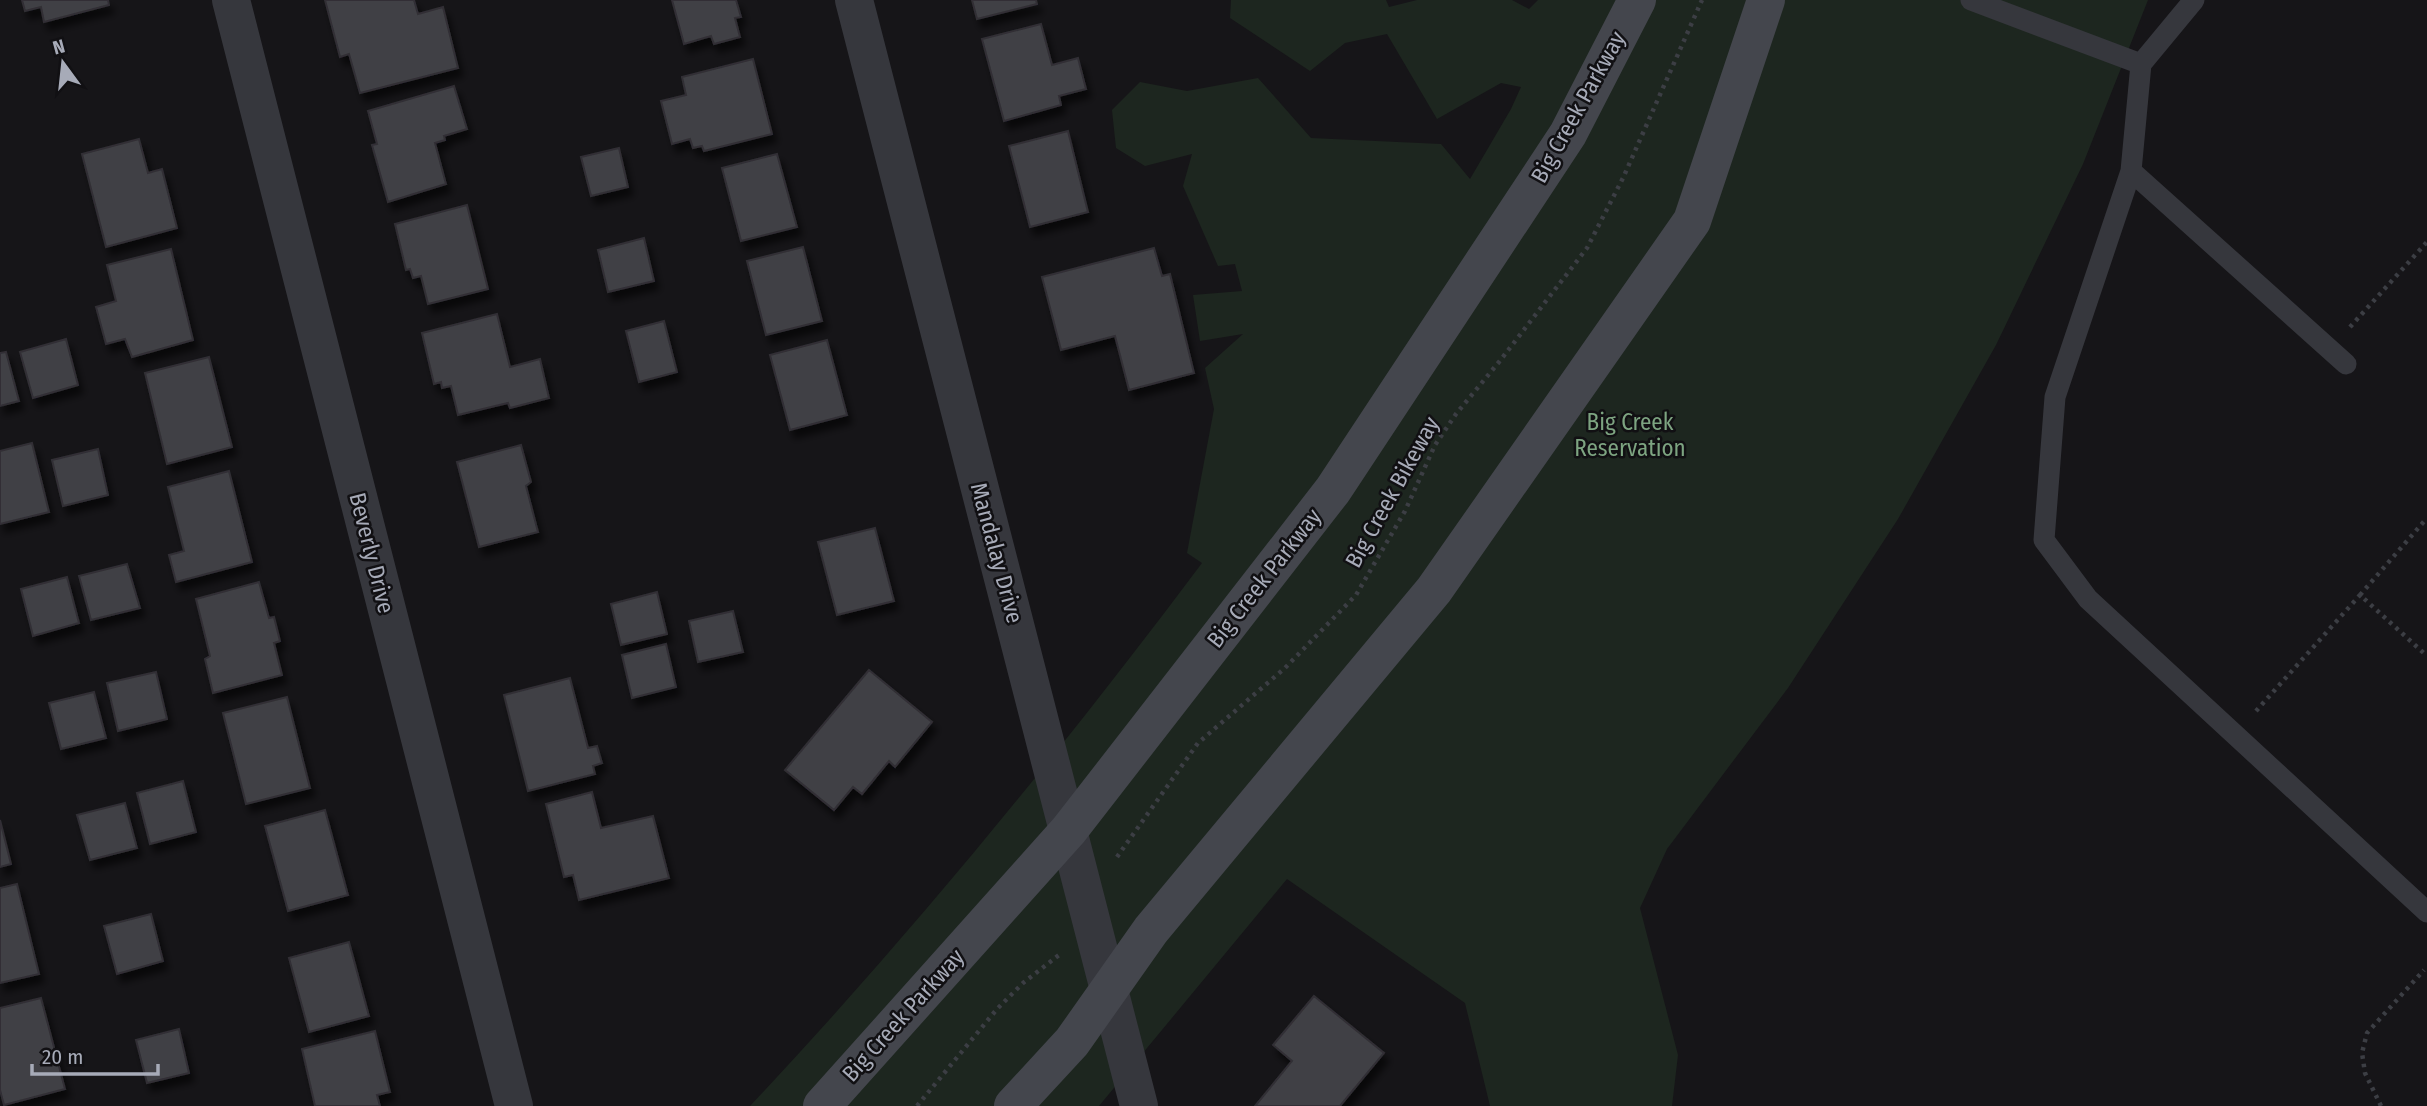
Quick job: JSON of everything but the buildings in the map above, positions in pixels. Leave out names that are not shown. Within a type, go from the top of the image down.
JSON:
[{"type":"street","name":"Beverly Drive","points":[[231,0],[514,1106]]},
{"type":"street","name":"Mandalay Drive","points":[[854,0],[1139,1106]]},
{"type":"street","name":"Big Creek Parkway","points":[[822,1106],[1069,830],[1333,490],[1568,134],[1637,0]]},
{"type":"street","points":[[1013,1106],[1072,1042],[1151,930],[1434,590],[1692,221],[1766,0]]},
{"type":"lane","points":[[1971,0],[2141,64]]},
{"type":"lane","points":[[2194,0],[2141,64],[2131,171],[2055,397],[2044,540],[2088,599],[2427,912]]},
{"type":"lane","points":[[2131,171],[2346,363]]},
{"type":"path","name":"Big Creek Bikeway","points":[[1120,852],[1198,743],[1286,668],[1356,595],[1405,511],[1435,445],[1456,414],[1587,248],[1623,178],[1702,0]]},
{"type":"path","points":[[2330,349],[2427,242]]},
{"type":"path","points":[[2235,735],[2427,518]]},
{"type":"path","points":[[2360,596],[2427,656]]},
{"type":"path","points":[[917,1106],[997,1010],[1023,984],[1063,952]]},
{"type":"path","points":[[2381,1106],[2365,1073],[2362,1053],[2367,1033],[2424,970]]},
{"type":"green space","name":"Big Creek Reservation","points":[[1231,0],[1386,0],[1389,7],[1417,0],[1512,0],[1529,9],[1538,0],[2148,0],[2083,164],[1996,345],[1898,519],[1788,688],[1667,849],[1640,908],[1678,1055],[1672,1106],[1490,1106],[1465,1003],[1287,879],[1099,1106],[750,1106],[869,975],[984,841],[1095,703],[1202,563],[1187,553],[1214,409],[1205,368],[1243,334],[1200,341],[1193,295],[1242,291],[1235,264],[1218,266],[1183,186],[1192,154],[1145,166],[1116,148],[1112,110],[1140,82],[1187,91],[1258,78],[1311,138],[1441,144],[1470,179],[1521,87],[1501,83],[1437,119],[1387,34],[1345,43],[1310,71],[1230,18]]}]
